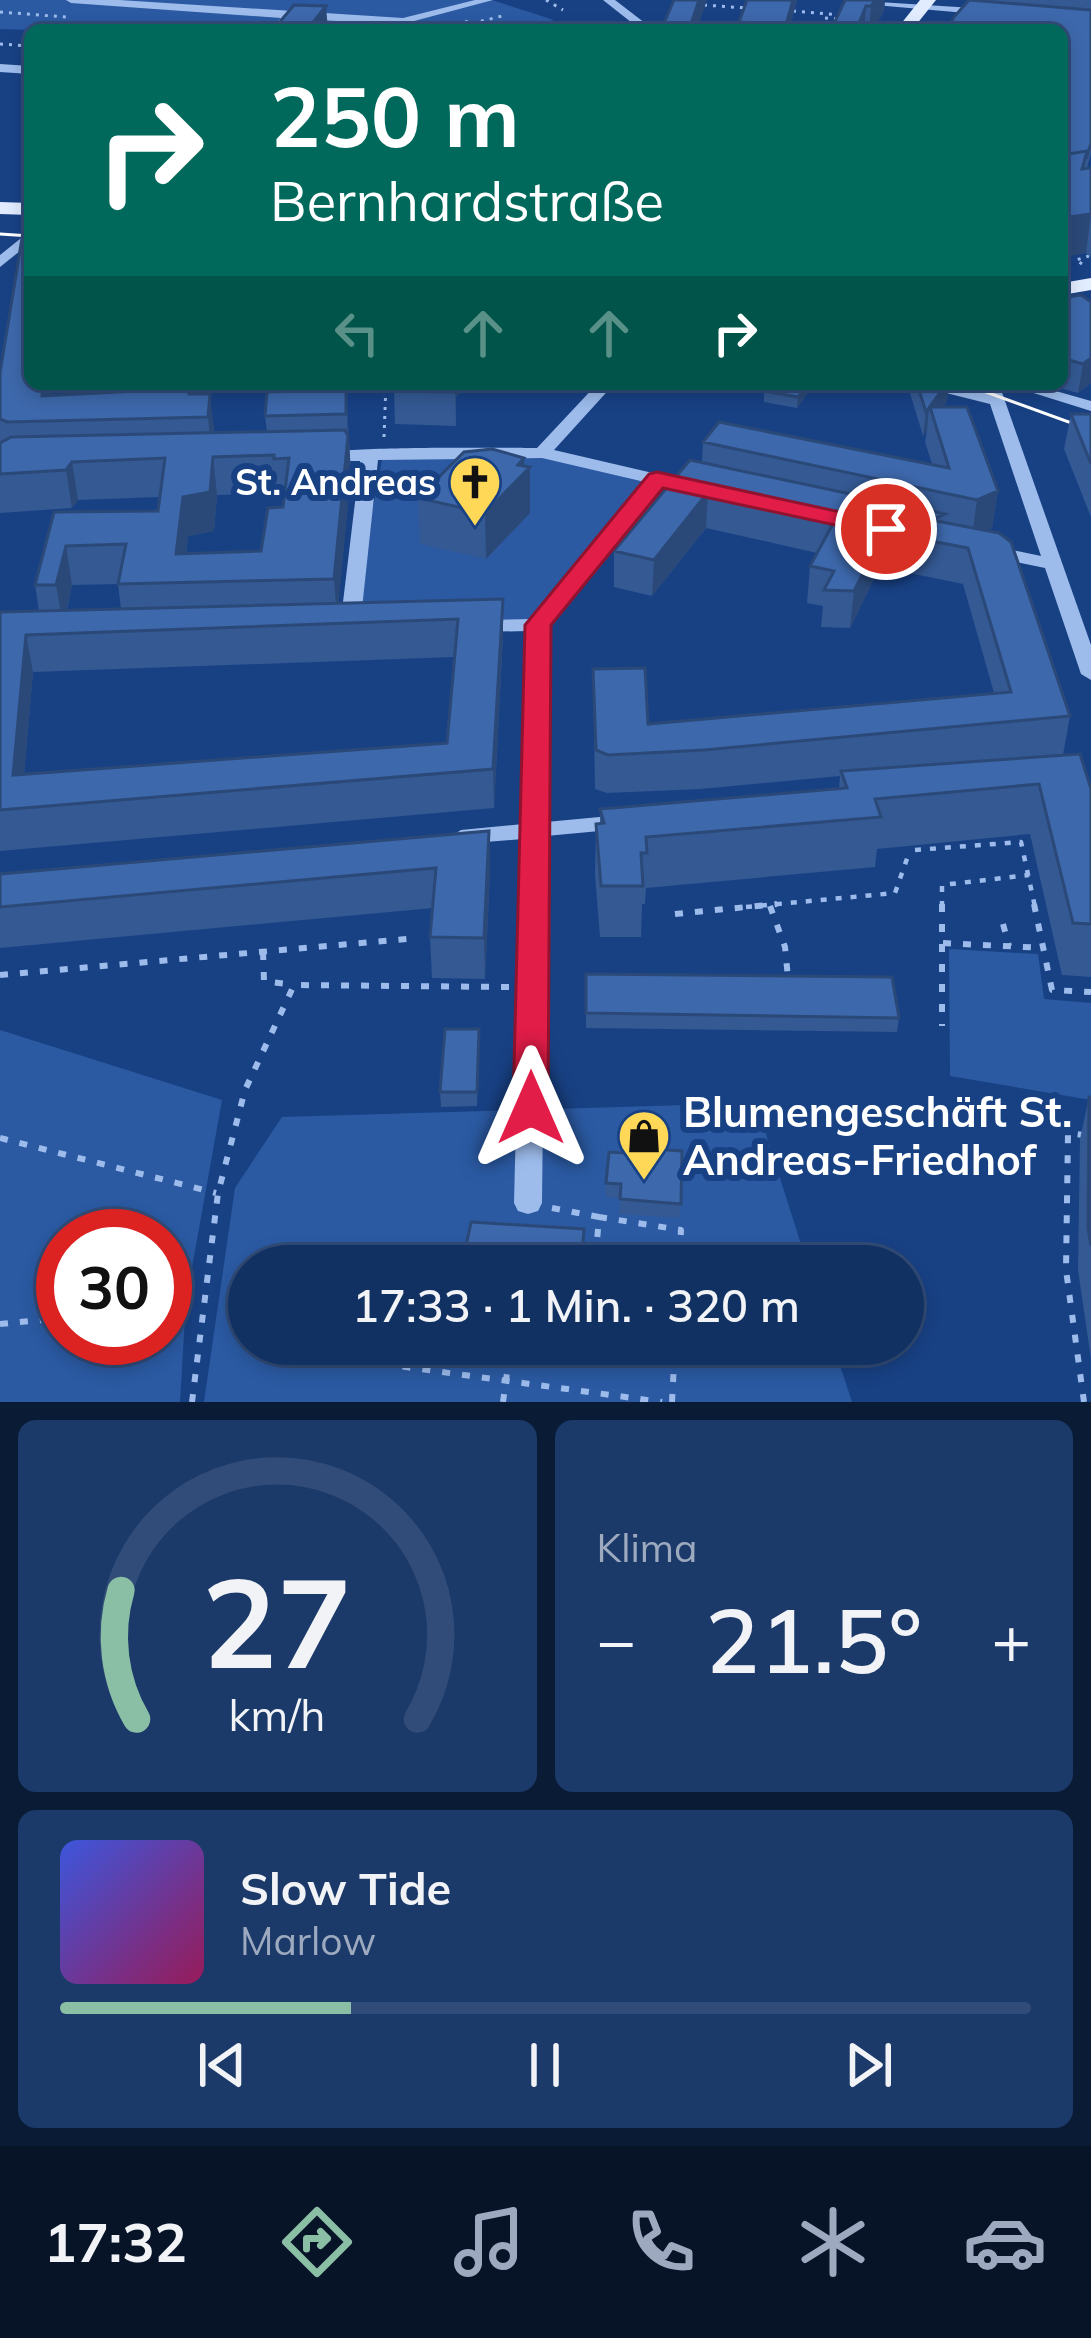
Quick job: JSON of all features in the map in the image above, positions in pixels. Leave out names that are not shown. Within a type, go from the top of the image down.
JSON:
[{"type":"street","points":[[70,0],[403,21],[488,0]]},
{"type":"street","points":[[608,0],[641,24]]},
{"type":"street","points":[[850,4],[863,0],[925,3],[1002,13]]},
{"type":"street","points":[[282,24],[290,15]]},
{"type":"street","points":[[0,263],[15,248]]},
{"type":"street","points":[[542,453],[600,390]]},
{"type":"street","points":[[1034,390],[1091,406]]},
{"type":"street","points":[[993,392],[1091,674]]},
{"type":"street","points":[[308,456],[542,453],[726,494]]},
{"type":"street","points":[[350,628],[376,454]]},
{"type":"street","points":[[528,1203],[538,625],[657,479]]},
{"type":"street","points":[[978,549],[1052,564]]},
{"type":"street","points":[[467,626],[538,625]]},
{"type":"street","points":[[327,628],[374,627]]},
{"type":"street","points":[[440,838],[650,819]]},
{"type":"path","points":[[546,0],[563,10]]},
{"type":"path","points":[[706,0],[704,4],[749,8]]},
{"type":"path","points":[[835,24],[850,4]]},
{"type":"path","points":[[794,11],[839,17]]},
{"type":"path","points":[[470,24],[506,15]]},
{"type":"path","points":[[825,18],[839,17]]},
{"type":"path","points":[[1086,274],[1076,260],[1089,256]]},
{"type":"path","points":[[376,454],[385,390]]},
{"type":"path","points":[[675,914],[895,893],[912,852],[1020,838],[1052,990],[1091,992]]},
{"type":"path","points":[[942,1026],[943,885],[1029,875]]},
{"type":"path","points":[[770,906],[785,947],[788,978]]},
{"type":"path","points":[[1004,925],[1009,946]]},
{"type":"path","points":[[0,975],[418,938]]},
{"type":"path","points":[[943,943],[1044,948]]},
{"type":"path","points":[[263,952],[264,981],[294,985],[530,987]]},
{"type":"path","points":[[192,1402],[218,1193],[245,1090],[294,985]]},
{"type":"path","points":[[1084,1402],[1066,1270],[1068,1133],[1091,1136]]},
{"type":"path","points":[[0,1138],[218,1193]]},
{"type":"path","points":[[528,1203],[681,1230],[680,1245]]},
{"type":"path","points":[[597,1245],[599,1217]]},
{"type":"path","points":[[0,1324],[36,1321]]},
{"type":"path","points":[[390,1365],[662,1402]]},
{"type":"path","points":[[503,1402],[508,1365]]},
{"type":"path","points":[[672,1402],[674,1365]]},
{"type":"shaded area","points":[[0,0],[492,0],[554,20],[539,24],[24,24],[24,30],[0,29]]},
{"type":"shaded area","points":[[542,453],[657,479],[538,625],[350,628],[383,455]]},
{"type":"shaded area","points":[[949,949],[1038,954],[1044,999],[1091,1003],[1091,1100],[950,1076]]},
{"type":"shaded area","points":[[0,1030],[222,1100],[192,1268],[192,1209],[36,1209],[36,1365],[182,1365],[180,1402],[0,1402]]},
{"type":"shaded area","points":[[756,1103],[801,1245],[228,1245],[228,1365],[840,1365],[852,1402],[204,1402],[235,1188],[282,1117]]},
{"type":"building","points":[[674,0],[699,0],[691,24],[664,24]]},
{"type":"building","points":[[747,0],[793,0],[786,24],[739,22]]},
{"type":"building","points":[[845,0],[875,0],[866,6],[858,24],[834,24]]},
{"type":"building","points":[[969,0],[1091,10],[1091,143],[1086,159],[1087,151],[1068,154],[1068,24],[950,24]]},
{"type":"building","points":[[294,5],[326,6],[312,24],[278,24]]},
{"type":"building","points":[[1087,151],[1082,169],[1091,168],[1091,214],[1068,217],[1068,154]]},
{"type":"building","points":[[24,226],[24,390],[42,390],[42,396],[189,390],[189,394],[210,394],[208,417],[7,422],[0,419],[0,373]]},
{"type":"building","points":[[1081,295],[1091,302],[1091,358],[1083,364],[1068,360],[1068,297]]},
{"type":"building","points":[[346,390],[346,414],[265,416],[267,392]]},
{"type":"building","points":[[455,390],[455,392],[394,391]]},
{"type":"building","points":[[765,390],[803,390],[798,397]]},
{"type":"building","points":[[919,390],[942,390],[926,412]]},
{"type":"building","points":[[930,407],[967,407],[998,491],[977,500],[703,442],[719,422],[949,468]]},
{"type":"building","points":[[1071,414],[1091,414],[1091,464]]},
{"type":"building","points":[[345,430],[334,579],[118,584],[126,544],[66,546],[56,585],[35,585],[54,512],[158,511],[165,458],[72,462],[66,470],[0,474],[0,443],[11,437]],"holes":[[[274,455],[274,459],[289,458],[283,507],[268,508],[261,551],[176,554],[183,497],[210,492],[213,457]]]},
{"type":"building","points":[[492,449],[524,458],[518,465],[530,467],[485,513],[418,498],[464,452]]},
{"type":"building","points":[[690,460],[945,514],[931,520],[999,533],[1011,542],[1070,716],[704,750],[608,755],[596,750],[593,669],[645,668],[648,724],[1011,692],[968,548],[884,532],[854,591],[824,590],[834,571],[810,566],[835,520],[708,492],[654,560],[614,551]]},
{"type":"building","points":[[503,599],[493,769],[0,810],[0,612]],"holes":[[[458,619],[447,743],[13,775],[26,635]]]},
{"type":"building","points":[[1080,754],[1091,789],[1091,924],[1073,923],[1039,784],[875,799],[881,817],[646,837],[647,853],[641,853],[643,886],[601,886],[596,824],[604,823],[600,809],[847,788],[841,771]]},
{"type":"building","points":[[489,831],[484,938],[430,937],[436,868],[0,907],[0,874]]},
{"type":"building","points":[[586,974],[892,977],[899,1018],[586,1013]]},
{"type":"building","points":[[445,1029],[479,1029],[477,1092],[440,1092]]},
{"type":"building","points":[[1091,1097],[1091,1246],[1088,1228]]},
{"type":"building","name":"Blumengeschäft St. Andreas-Friedhof","points":[[625,1147],[682,1151],[681,1204],[620,1199],[621,1184],[606,1183],[609,1152],[624,1153]]},
{"type":"building","points":[[471,1222],[584,1229],[583,1245],[466,1245]]},
{"type":"tram line","points":[[0,234],[24,236]]},
{"type":"tram line","points":[[981,390],[1091,430]]},
{"type":"place","name":"St. Andreas","points":[[475,528]]},
{"type":"place","name":"Blumengeschäft St. Andreas-Friedhof","points":[[644,1182]]},
{"type":"route","points":[[531,1108],[538,625],[657,479],[886,529]]}]
